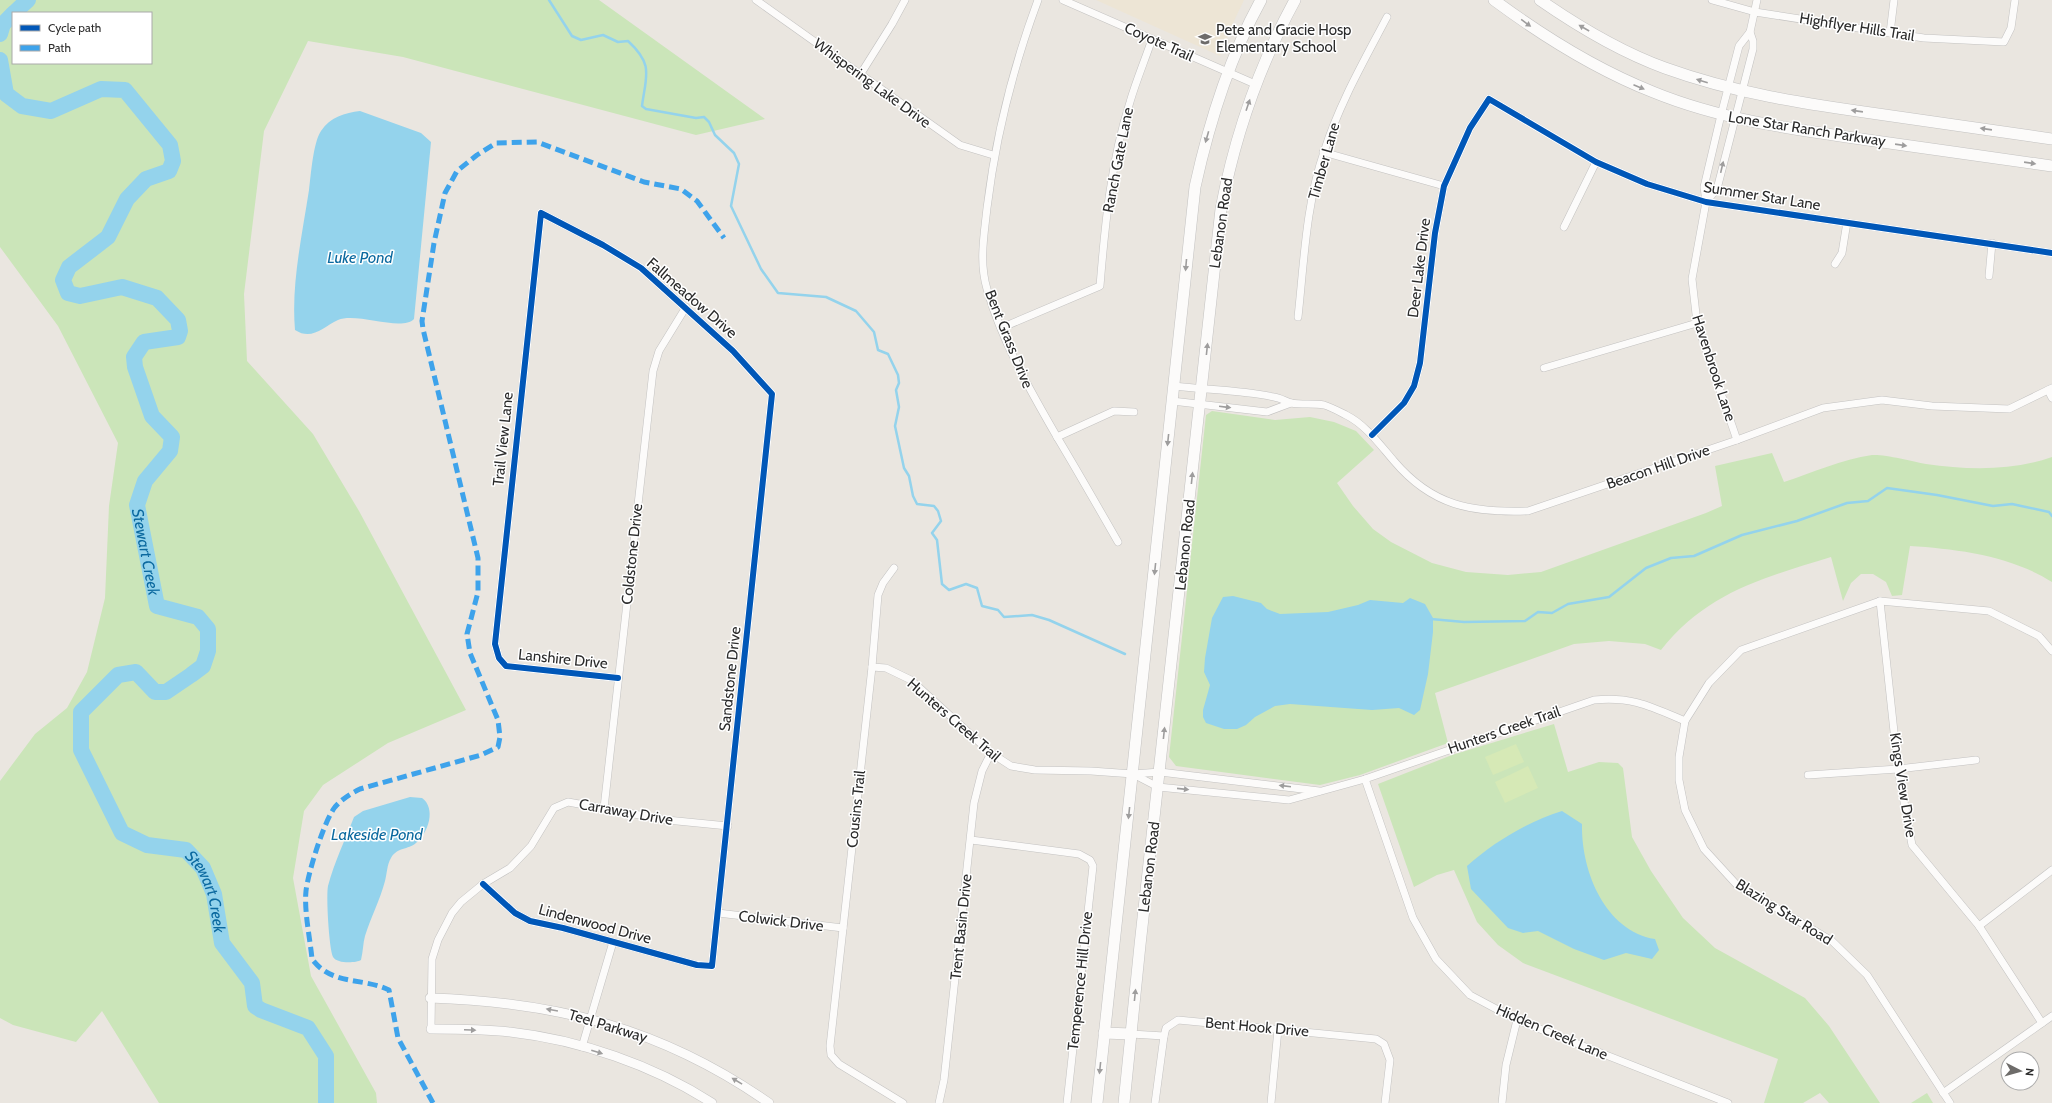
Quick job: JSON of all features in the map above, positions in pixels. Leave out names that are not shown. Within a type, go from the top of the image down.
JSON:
[{"type":"main road","name":"Lebanon Road","points":[[1096,1103],[1133,774],[1194,188],[1210,126],[1228,72],[1261,0]]},
{"type":"main road","name":"Lebanon Road","points":[[1124,1103],[1223,202],[1232,153],[1255,84],[1271,47],[1295,0]]},
{"type":"main road","name":"Lone Star Ranch Parkway","points":[[1494,0],[1548,39],[1608,72],[1654,93],[1721,115],[1797,130],[2052,166]]},
{"type":"main road","name":"Lone Star Ranch Parkway","points":[[1540,0],[1581,26],[1646,60],[1696,79],[1741,92],[1825,107],[2052,139]]},
{"type":"main road","points":[[1104,1033],[1131,1034]]},
{"type":"street","points":[[860,75],[892,24],[905,0]]},
{"type":"street","name":"Bent Grass Drive","points":[[1038,0],[1014,70],[994,155],[982,256],[987,289],[1001,328],[1028,388],[1118,542]]},
{"type":"street","name":"Coyote Trail","points":[[1063,0],[1255,84]]},
{"type":"street","name":"Highflyer Hills Trail","points":[[1712,0],[1755,12],[1924,38],[2004,42],[2011,28],[2015,0]]},
{"type":"street","name":"Havenbrook Lane","points":[[1737,440],[1696,323],[1692,279],[1706,202],[1704,187],[1721,115],[1739,46],[1750,32],[1758,0]]},
{"type":"street","points":[[1890,33],[1894,0]]},
{"type":"street","name":"Whispering Lake Drive","points":[[761,1],[860,75],[960,145],[994,155]]},
{"type":"street","name":"Timber Lane","points":[[1298,316],[1310,212],[1323,152],[1343,100],[1387,17]]},
{"type":"street","name":"Havenbrook Lane","points":[[1706,202],[1717,189],[1734,118],[1753,49],[1753,41],[1750,32]]},
{"type":"street","name":"Ranch Gate Lane","points":[[1001,328],[1100,286],[1113,172],[1129,103],[1152,39]]},
{"type":"street","name":"Summer Star Lane","points":[[1489,99],[1596,162],[1647,184],[1706,202],[2052,253]]},
{"type":"street","name":"Deer Lake Drive","points":[[1372,435],[1404,403],[1414,386],[1420,363],[1435,233],[1444,186],[1470,128],[1489,99]]},
{"type":"street","points":[[1323,152],[1444,186]]},
{"type":"street","points":[[1564,227],[1596,162]]},
{"type":"street","name":"Fallmeadow Drive","points":[[541,213],[603,244],[641,268],[733,350],[772,394]]},
{"type":"street","name":"Trail View Lane","points":[[506,666],[499,658],[496,644],[497,618],[541,213]]},
{"type":"street","points":[[1835,264],[1842,253],[1847,222]]},
{"type":"street","points":[[1989,276],[1992,243]]},
{"type":"street","name":"Coldstone Drive","points":[[604,808],[652,371],[659,351],[686,307]]},
{"type":"street","points":[[1544,368],[1696,323]]},
{"type":"street","name":"Beacon Hill Drive","points":[[1174,386],[1274,397],[1291,403],[1324,405],[1348,416],[1372,435],[1399,466],[1432,493],[1452,504],[1481,510],[1508,512],[1528,511],[1737,440],[1823,408],[1882,400],[1932,406],[2008,409],[2050,389]]},
{"type":"street","points":[[2050,389],[2052,398]]},
{"type":"street","name":"Sandstone Drive","points":[[712,966],[728,826],[772,394]]},
{"type":"street","name":"Beacon Hill Drive","points":[[1172,401],[1267,412],[1291,403]]},
{"type":"street","points":[[1057,437],[1114,411],[1134,412]]},
{"type":"street","name":"Cousins Trail","points":[[894,568],[883,582],[878,595],[872,668],[830,1046],[831,1055],[838,1064],[903,1103]]},
{"type":"street","points":[[1880,601],[1989,611],[2039,636],[2052,651]]},
{"type":"street","name":"Blazing Star Road","points":[[1880,601],[1740,650],[1709,683],[1685,721],[1679,757],[1679,780],[1685,810],[1704,849],[1736,884],[1832,941],[1867,975],[1950,1103]]},
{"type":"street","name":"Kings View Drive","points":[[1880,601],[1898,769],[1912,845],[1979,926],[2042,1023]]},
{"type":"street","name":"Lanshire Drive","points":[[506,666],[618,678]]},
{"type":"street","name":"Hunters Creek Trail","points":[[872,668],[886,668],[911,680],[990,753],[1001,761],[1023,769],[1091,770],[1133,774],[1160,772],[1288,786],[1324,792]]},
{"type":"street","name":"Hunters Creek Trail","points":[[1133,774],[1158,787],[1289,800],[1324,792],[1365,779],[1594,700],[1615,698],[1643,703],[1685,721]]},
{"type":"street","name":"Trent Basin Drive","points":[[939,1103],[944,1080],[978,785],[990,753]]},
{"type":"street","points":[[1808,775],[1898,769],[1976,760]]},
{"type":"street","name":"Hidden Creek Lane","points":[[1365,779],[1413,918],[1436,959],[1470,995],[1517,1020],[1728,1103]]},
{"type":"street","name":"Carraway Drive","points":[[431,1029],[430,998],[432,959],[438,940],[452,913],[461,902],[484,884],[510,868],[531,846],[554,808],[568,802],[667,820],[728,826]]},
{"type":"street","name":"Temperence Hill Drive","points":[[971,840],[1079,854],[1090,860],[1093,866],[1067,1103]]},
{"type":"street","points":[[1979,926],[2052,870]]},
{"type":"street","name":"Lindenwood Drive","points":[[484,884],[515,913],[530,921],[697,965],[712,966]]},
{"type":"street","name":"Colwick Drive","points":[[718,913],[843,928]]},
{"type":"street","points":[[582,1047],[613,942]]},
{"type":"street","name":"Teel Parkway","points":[[430,998],[477,1000],[526,1006],[590,1019],[639,1033],[663,1043],[732,1079],[769,1103]]},
{"type":"street","points":[[1943,1093],[2052,1016]]},
{"type":"street","name":"Bent Hook Drive","points":[[1164,1036],[1166,1028],[1178,1020],[1376,1040],[1384,1044],[1390,1060],[1385,1103]]},
{"type":"street","points":[[1502,1103],[1506,1065],[1517,1020]]},
{"type":"street","name":"Teel Parkway","points":[[431,1029],[510,1032],[582,1047],[643,1067],[698,1094],[712,1103]]},
{"type":"street","points":[[1271,1103],[1278,1029]]},
{"type":"street","points":[[1131,1034],[1164,1036],[1155,1103]]},
{"type":"shaded area","name":"Pete and Gracie Hosp Elementary School","points":[[1096,0],[1244,0],[1220,56]]},
{"type":"green space","points":[[0,0],[599,0],[765,119],[696,135],[403,57],[308,41],[264,131],[244,294],[247,361],[313,434],[359,511],[466,710],[388,743],[323,785],[304,811],[293,878],[311,976],[376,1093],[377,1103],[159,1103],[102,1011],[76,1042],[13,1025],[0,1018],[0,781],[35,734],[67,708],[87,672],[105,598],[109,506],[118,443],[58,326],[0,247]]},
{"type":"green space","points":[[1212,411],[1275,420],[1310,417],[1334,422],[1356,431],[1374,450],[1337,483],[1353,506],[1373,529],[1391,542],[1432,563],[1466,572],[1508,575],[1541,572],[1722,506],[1715,466],[1772,453],[1784,482],[1838,463],[1872,455],[1926,464],[1974,468],[2021,465],[2052,457],[2052,582],[2019,566],[1984,555],[1947,549],[1910,546],[1902,595],[1892,596],[1886,582],[1873,574],[1861,574],[1851,583],[1843,601],[1831,557],[1759,580],[1717,601],[1697,614],[1679,630],[1661,650],[1645,644],[1609,641],[1574,644],[1435,693],[1448,743],[1360,775],[1320,785],[1176,766],[1169,757],[1206,415]]},
{"type":"green space","points":[[1554,724],[1568,772],[1599,762],[1618,763],[1623,768],[1632,837],[1651,871],[1683,918],[1715,948],[1805,998],[1829,1026],[1880,1103],[1829,1103],[1820,1093],[1803,1103],[1764,1103],[1778,1059],[1523,963],[1498,945],[1477,922],[1454,870],[1437,875],[1414,887],[1378,784],[1452,755]]},
{"type":"green space","points":[[1516,744],[1524,762],[1493,775],[1485,757]]},
{"type":"green space","points":[[1528,766],[1538,788],[1505,803],[1495,782]]},
{"type":"green space","points":[[1927,1093],[1933,1103],[1911,1103]]},
{"type":"water","name":"Luke Pond","points":[[360,111],[421,133],[431,142],[414,319],[399,324],[346,318],[338,320],[312,334],[301,333],[295,330],[294,313],[296,278],[300,242],[316,143],[321,131],[333,119],[338,116]]},
{"type":"water","points":[[1233,596],[1261,603],[1267,609],[1280,614],[1328,612],[1358,605],[1370,600],[1403,603],[1410,598],[1425,604],[1433,618],[1433,632],[1428,674],[1420,710],[1414,715],[1399,708],[1372,710],[1290,704],[1275,706],[1255,717],[1246,725],[1237,729],[1224,729],[1206,723],[1203,717],[1203,710],[1210,685],[1204,672],[1212,618],[1223,597]]},
{"type":"water","name":"Lakeside Pond","points":[[410,797],[422,798],[426,802],[430,814],[427,827],[421,838],[416,843],[410,847],[399,850],[393,854],[390,860],[383,888],[365,936],[361,960],[351,962],[338,961],[333,957],[330,943],[327,891],[336,860],[354,817],[363,811]]},
{"type":"water","points":[[1562,811],[1582,824],[1586,860],[1591,878],[1609,911],[1622,924],[1637,933],[1655,939],[1659,950],[1652,959],[1626,953],[1604,960],[1574,949],[1538,931],[1523,933],[1508,928],[1471,889],[1467,866],[1477,857],[1524,827]]},
{"type":"waterway","name":"Stewart Creek","points":[[15,12],[28,0]]},
{"type":"waterway","points":[[549,0],[572,36],[581,40],[603,35],[618,42],[628,41],[636,49],[642,57],[646,71],[642,106],[646,109],[696,118],[704,117],[709,122],[715,135],[734,153],[739,164],[731,206],[761,269],[778,293],[826,297],[856,311],[874,332],[878,350],[888,354],[898,375],[899,383],[896,390],[899,407],[895,426],[904,468],[909,476],[913,496],[917,504],[934,506],[938,511],[941,521],[932,533],[937,540],[942,584],[949,590],[966,584],[977,588],[982,606],[998,610],[1004,617],[1032,615],[1049,620],[1125,654]]},
{"type":"waterway","name":"Stewart Creek","points":[[0,34],[3,24],[12,15]]},
{"type":"waterway","name":"Stewart Creek","points":[[0,60],[6,94],[22,106],[51,111],[101,89],[125,90],[170,145],[173,161],[169,171],[146,179],[127,199],[108,237],[69,267],[63,280],[68,293],[80,296],[122,287],[157,298],[178,320],[180,331],[178,337],[144,342],[134,357],[135,367],[152,416],[172,437],[170,451],[145,481],[137,505],[157,606],[198,617],[208,629],[208,651],[203,666],[166,692],[155,692],[136,672],[118,675],[81,712],[81,750],[122,833],[147,845],[186,850],[203,868],[214,894],[222,943],[252,983],[255,1006],[261,1010],[308,1028],[326,1056],[326,1103]]},
{"type":"waterway","points":[[1431,619],[1464,622],[1525,621],[1538,612],[1552,613],[1568,604],[1609,597],[1646,568],[1671,558],[1694,556],[1742,535],[1797,521],[1847,503],[1868,501],[1887,488],[1937,495],[1993,506],[2012,504],[2049,512],[2052,516]]},
{"type":"marked path","points":[[433,1103],[398,1038],[389,990],[368,983],[338,977],[320,968],[312,959],[306,916],[306,891],[317,848],[326,824],[335,807],[340,802],[360,789],[481,755],[498,747],[500,737],[498,720],[470,653],[467,634],[478,592],[478,558],[422,321],[434,243],[445,193],[457,171],[477,155],[496,143],[537,142],[644,182],[681,189],[697,201],[724,238]]},
{"type":"cycle path","points":[[1372,435],[1404,403],[1414,386],[1420,363],[1435,233],[1444,186],[1470,128],[1489,99],[1596,162],[1647,184],[1706,202],[2052,253]]},
{"type":"cycle path","points":[[483,884],[515,913],[530,921],[563,928],[697,965],[712,966],[772,394],[733,351],[641,268],[603,245],[541,213],[495,644],[499,658],[506,666],[618,678]]},
{"type":"place","name":"Pete and Gracie Hosp Elementary School","points":[[1205,39]]}]
